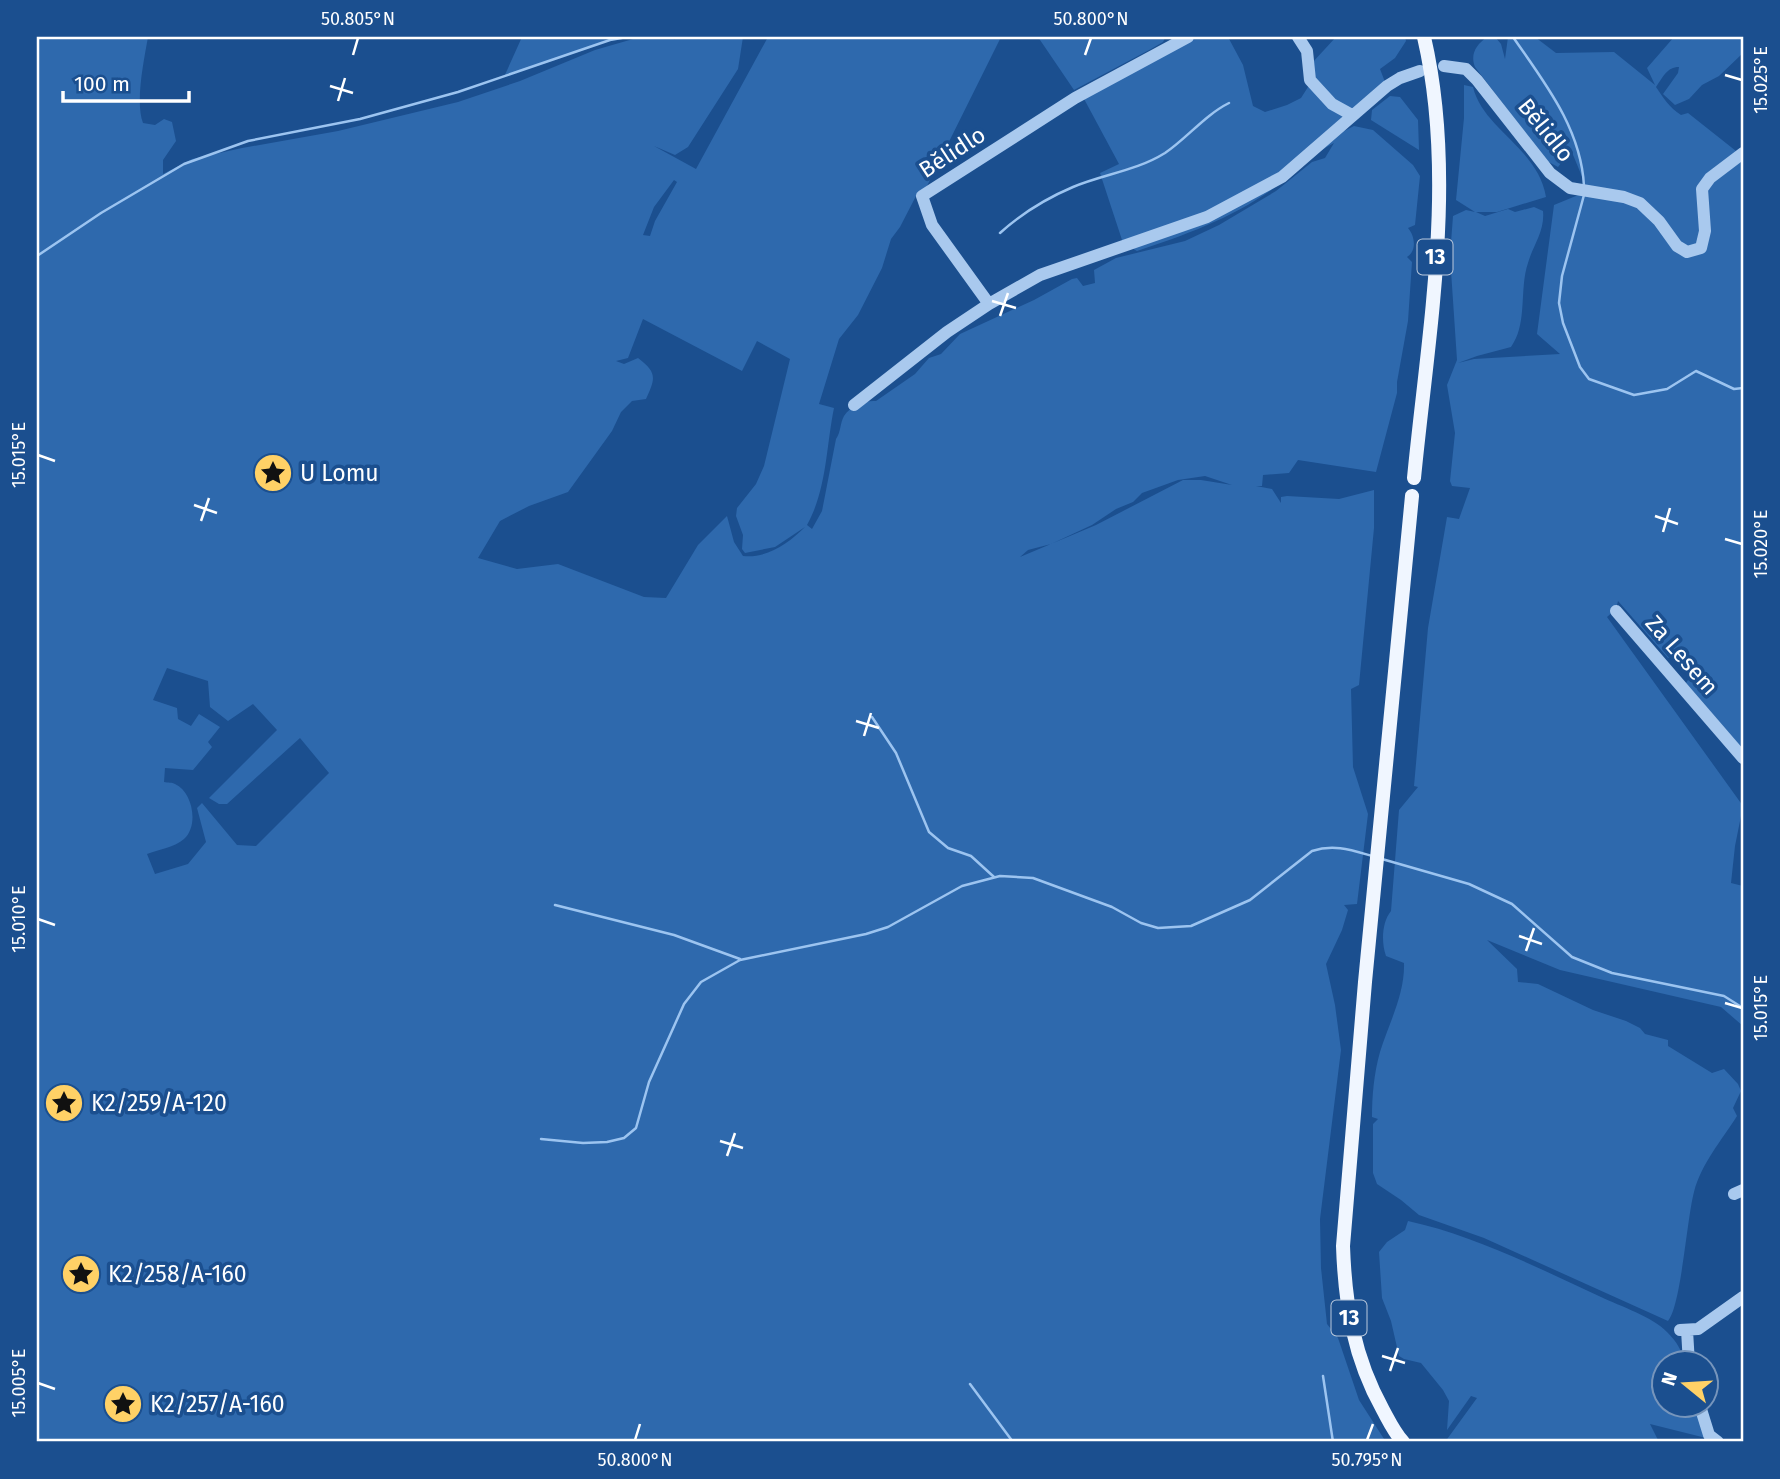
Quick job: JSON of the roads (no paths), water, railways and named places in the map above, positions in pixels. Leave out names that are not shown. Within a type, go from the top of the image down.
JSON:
[{"type":"main road","name":"13","points":[[1414,478],[1440,191],[1437,113],[1424,37]]},
{"type":"main road","name":"13","points":[[1403,1442],[1372,1390],[1360,1361],[1351,1331],[1344,1289],[1342,1246],[1412,496]]},
{"type":"street","name":"Bělidlo","points":[[989,304],[932,225],[922,195],[1075,98],[1188,37]]},
{"type":"street","points":[[1298,37],[1307,51],[1310,80],[1332,104],[1352,115]]},
{"type":"street","name":"Bělidlo","points":[[1444,66],[1466,69],[1477,80],[1550,173],[1570,188],[1624,197],[1640,203],[1659,221],[1678,246],[1687,252],[1701,248],[1705,231],[1702,190],[1710,178],[1743,153]]},
{"type":"street","points":[[854,405],[947,332],[989,304],[1041,275],[1208,217],[1282,177],[1352,115],[1400,78],[1420,71]]},
{"type":"street","name":"Za Lesem","points":[[1616,611],[1743,758]]},
{"type":"street","points":[[1687,1350],[1684,1330],[1698,1329],[1743,1297]]},
{"type":"street","points":[[1705,1420],[1709,1434],[1718,1442]]},
{"type":"waterway","points":[[37,256],[101,213],[184,164],[248,141],[360,119],[458,92],[610,40],[627,37]]},
{"type":"waterway","points":[[1513,37],[1548,89],[1568,125],[1576,145],[1584,186]]},
{"type":"waterway","points":[[1000,233],[1025,213],[1063,191],[1143,164],[1165,153],[1229,103]]},
{"type":"waterway","points":[[1584,195],[1562,276],[1559,303],[1563,323],[1580,367],[1589,379],[1634,395],[1667,389],[1696,371],[1734,389],[1743,388]]},
{"type":"waterway","points":[[872,717],[896,753],[929,832],[948,848],[971,856],[994,877]]},
{"type":"waterway","points":[[541,1139],[607,1142],[624,1138],[636,1128],[649,1082],[684,1004],[701,982],[740,960],[888,927],[962,886],[1000,876],[1033,878],[1112,907],[1141,923],[1158,928],[1191,926],[1250,900],[1312,851],[1335,848],[1372,856]]},
{"type":"waterway","points":[[1382,859],[1469,884],[1512,904],[1572,957],[1612,973],[1724,996],[1743,1008]]},
{"type":"waterway","points":[[555,905],[674,935],[740,959]]},
{"type":"waterway","points":[[1323,1376],[1333,1442]]},
{"type":"waterway","points":[[970,1384],[1013,1442]]},
{"type":"place","name":"U Lomu","points":[[273,473]]},
{"type":"place","name":"K2/259/A-120","points":[[64,1103]]},
{"type":"place","name":"K2/258/A-160","points":[[81,1274]]},
{"type":"place","name":"K2/257/A-160","points":[[123,1404]]}]
